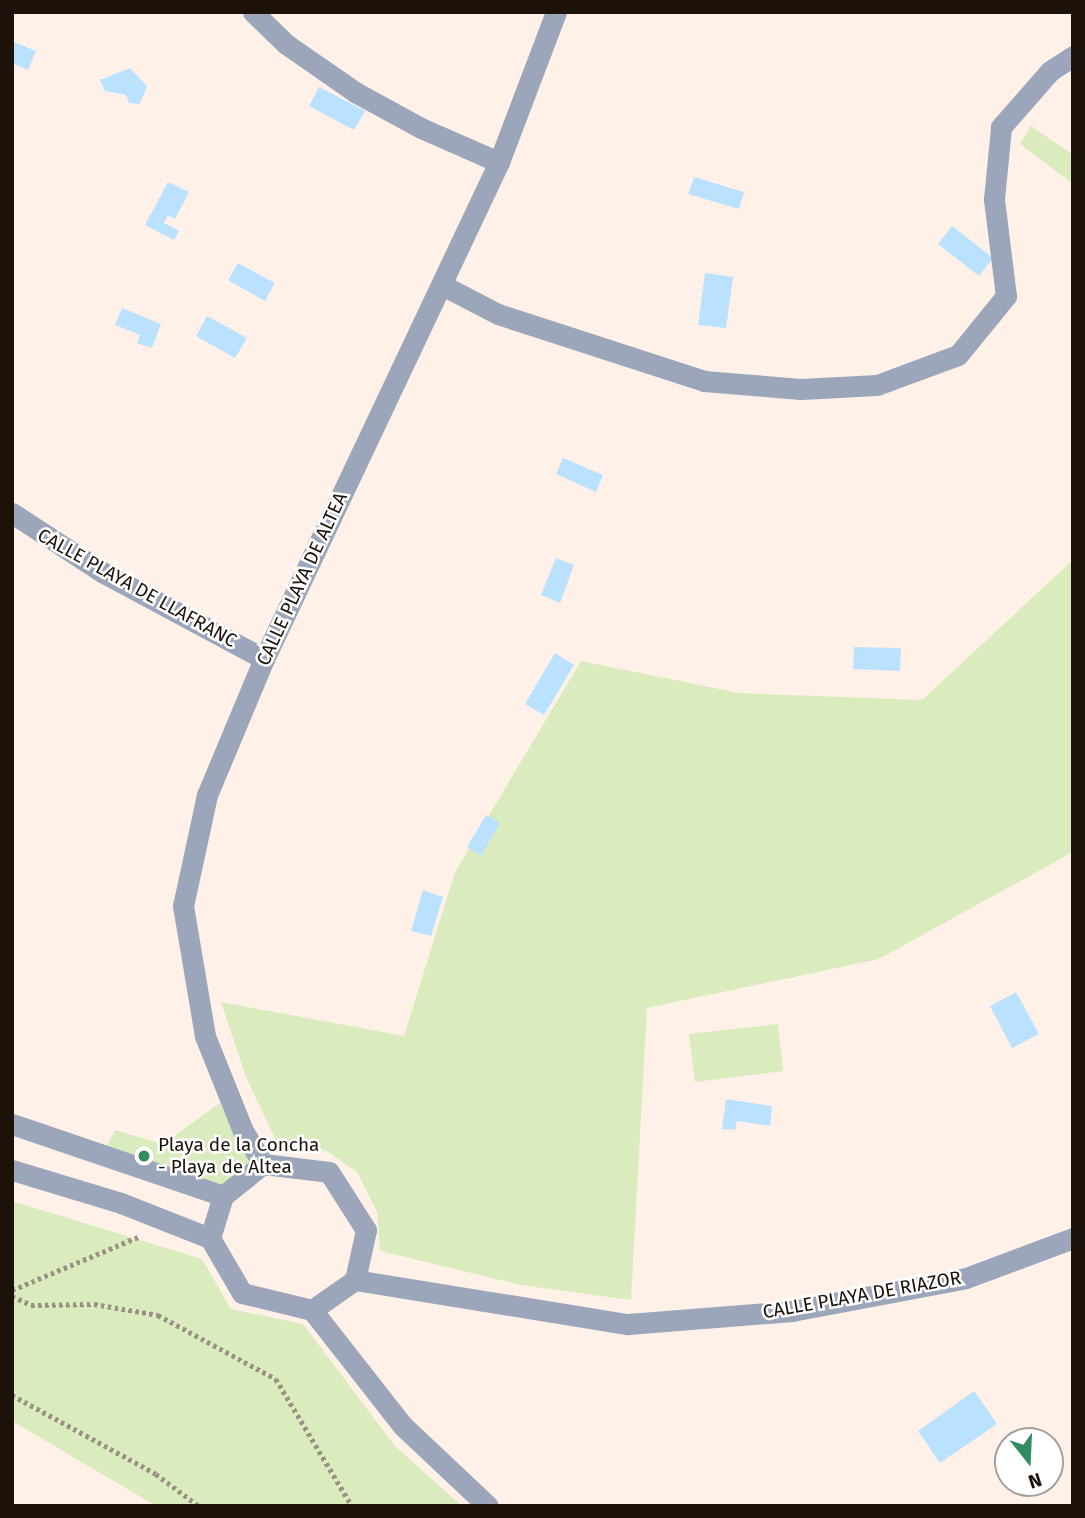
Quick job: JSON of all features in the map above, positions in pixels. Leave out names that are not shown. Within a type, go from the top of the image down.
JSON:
[{"type":"street","points":[[253,12],[286,44],[355,92],[421,128],[499,162]]},
{"type":"street","name":"CALLE PLAYA DE ALTEA","points":[[263,1164],[243,1131],[205,1036],[183,906],[207,795],[264,659],[499,162],[556,12]]},
{"type":"street","points":[[442,285],[498,314],[704,380],[801,389],[877,385],[958,355],[1006,296],[994,199],[1001,127],[1050,71],[1073,56]]},
{"type":"street","name":"CALLE PLAYA DE LLAFRANC","points":[[12,513],[102,572],[264,659]]},
{"type":"street","points":[[12,1124],[223,1196]]},
{"type":"street","points":[[210,1238],[223,1196],[263,1164],[329,1172],[366,1230],[355,1280],[312,1310]]},
{"type":"street","points":[[12,1170],[121,1203],[210,1238],[242,1293],[312,1310],[403,1426],[488,1506]]},
{"type":"street","name":"CALLE PLAYA DE RIAZOR","points":[[355,1280],[628,1324],[792,1311],[953,1281],[1073,1238]]},
{"type":"path","points":[[12,1290],[148,1232]]},
{"type":"path","points":[[12,1296],[31,1305],[94,1304],[158,1315],[276,1379],[352,1506]]},
{"type":"path","points":[[12,1395],[156,1474],[199,1506]]},
{"type":"green space","points":[[1031,126],[1073,155],[1073,184],[1020,144]]},
{"type":"green space","points":[[1073,560],[1073,852],[879,959],[647,1008],[631,1300],[521,1285],[380,1251],[377,1212],[357,1172],[327,1151],[279,1147],[246,1077],[221,1002],[404,1036],[455,872],[581,661],[739,693],[922,700]]},
{"type":"green space","points":[[778,1024],[783,1071],[695,1082],[689,1034]]},
{"type":"green space","points":[[220,1103],[250,1163],[222,1189],[107,1146],[115,1130],[163,1144]]},
{"type":"green space","points":[[12,1201],[202,1259],[231,1309],[303,1324],[395,1446],[462,1506],[156,1506],[12,1421]]},
{"type":"water","points":[[12,41],[36,51],[28,70],[12,63]]},
{"type":"water","points":[[130,68],[147,86],[140,104],[129,103],[126,95],[105,91],[100,80]]},
{"type":"water","points":[[319,87],[365,111],[354,130],[309,106]]},
{"type":"water","points":[[694,177],[744,192],[739,209],[688,194]]},
{"type":"water","points":[[168,182],[189,192],[175,219],[168,215],[164,223],[179,231],[174,240],[145,225]]},
{"type":"water","points":[[952,226],[993,258],[979,276],[938,244]]},
{"type":"water","points":[[238,263],[275,283],[265,301],[228,280]]},
{"type":"water","points":[[705,273],[733,277],[726,328],[698,325]]},
{"type":"water","points":[[122,308],[161,324],[152,348],[137,343],[140,335],[115,325]]},
{"type":"water","points":[[207,316],[247,338],[235,358],[196,336]]},
{"type":"water","points":[[563,458],[603,475],[596,492],[556,474]]},
{"type":"water","points":[[556,558],[574,565],[560,603],[541,595]]},
{"type":"water","points":[[854,647],[901,648],[900,671],[853,669]]},
{"type":"water","points":[[555,653],[574,665],[544,715],[525,704]]},
{"type":"water","points":[[486,815],[500,823],[481,856],[467,847]]},
{"type":"water","points":[[423,890],[443,897],[431,936],[411,931]]},
{"type":"water","points":[[1016,992],[1039,1034],[1012,1048],[990,1006]]},
{"type":"water","points":[[726,1099],[772,1106],[770,1126],[737,1121],[735,1130],[722,1129]]},
{"type":"water","points":[[974,1391],[997,1424],[940,1463],[918,1431]]},
{"type":"place","name":"Playa de la Concha - Playa de Altea","points":[[144,1156]]}]
